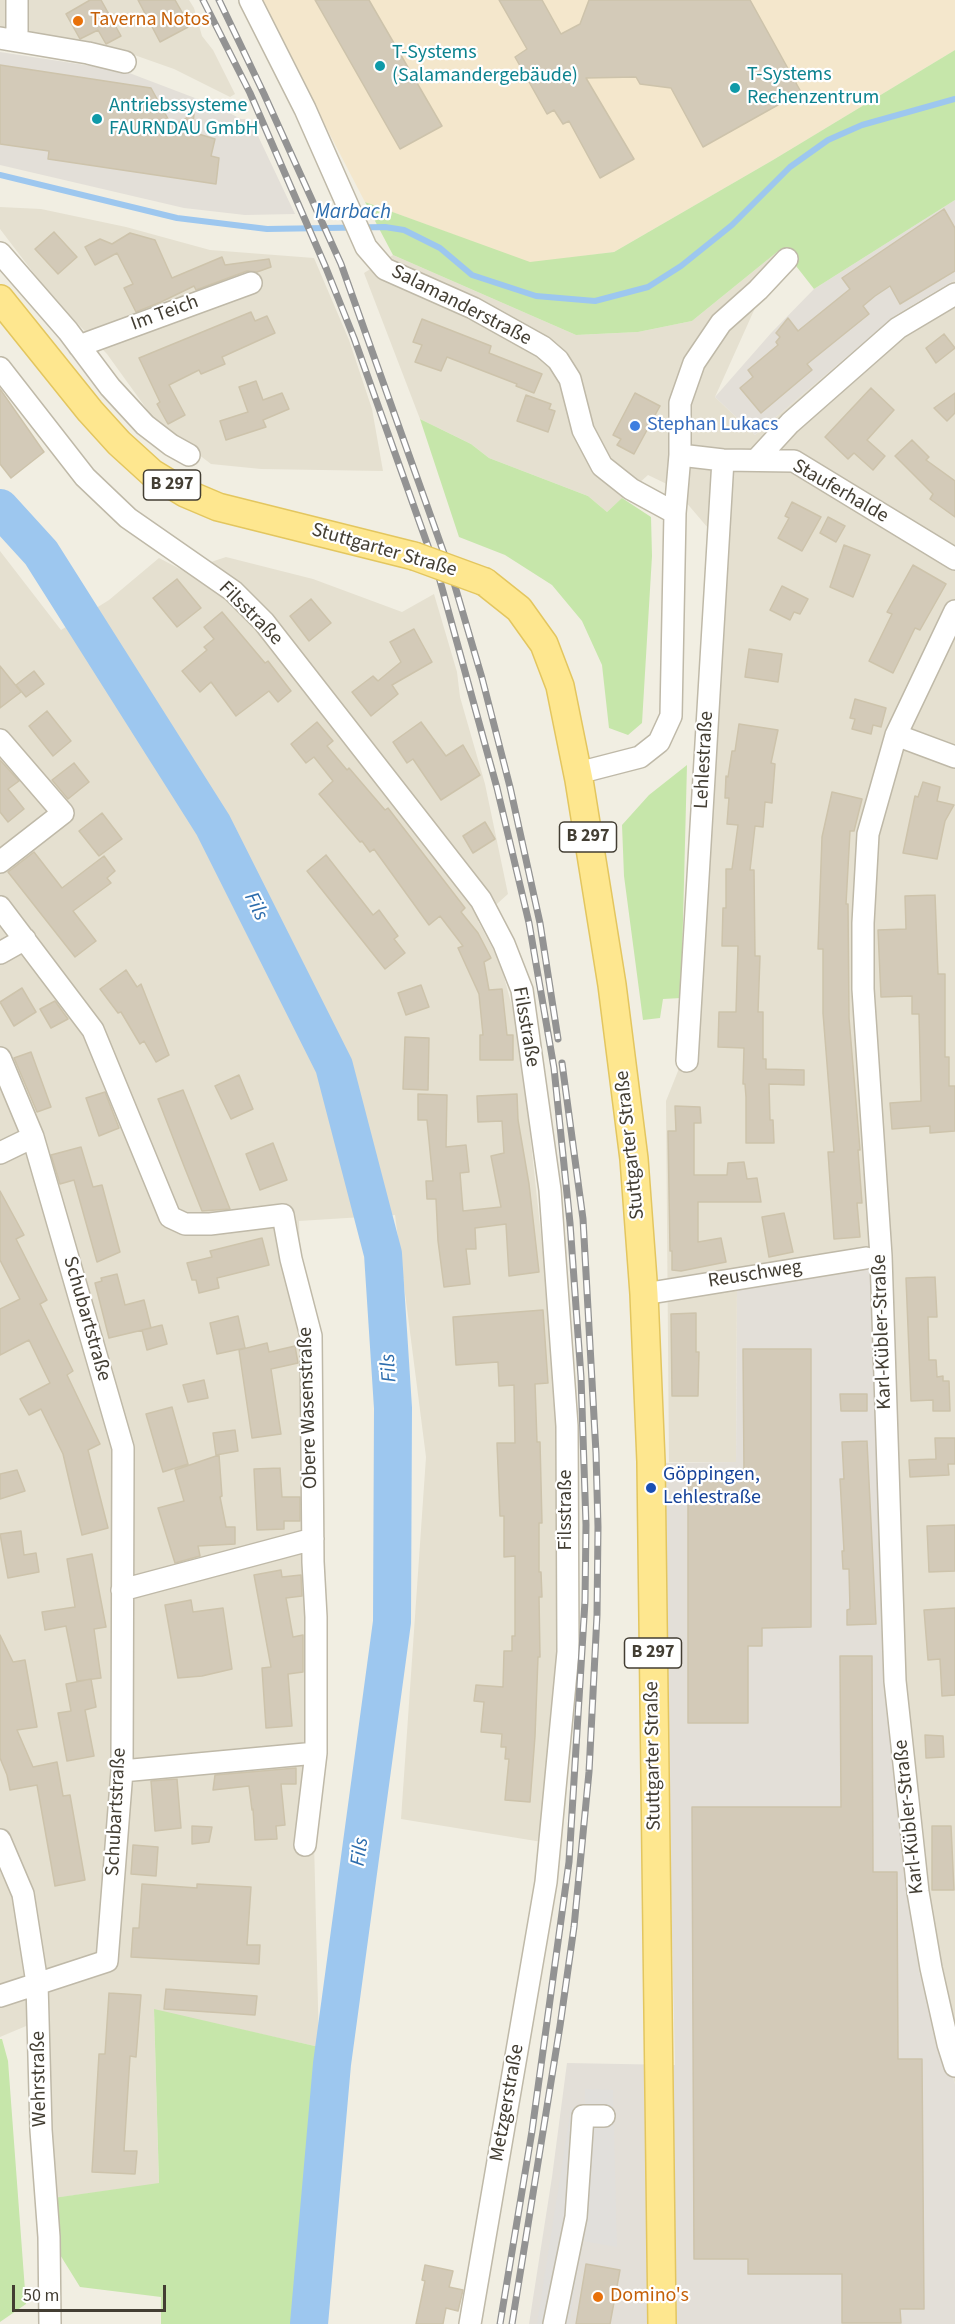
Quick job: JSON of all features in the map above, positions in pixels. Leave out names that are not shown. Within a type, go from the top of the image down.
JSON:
[{"type":"main road","name":"Stuttgarter Straße","points":[[0,299],[98,419],[119,443],[152,473],[185,493],[218,507],[414,556],[485,582],[519,609],[544,644],[560,686],[582,775],[626,1079],[644,1294],[651,1462],[662,2324]]},
{"type":"street","points":[[17,0],[9,39],[125,62]]},
{"type":"street","name":"Salamanderstraße","points":[[250,0],[305,109],[366,247],[385,269],[473,308],[543,347],[558,360],[570,379],[582,430],[602,466],[631,489],[675,513]]},
{"type":"street","points":[[0,254],[79,346],[110,387],[145,425],[171,445],[189,455]]},
{"type":"street","name":"Lehlestraße","points":[[582,775],[640,758],[659,742],[671,716],[675,513],[680,455],[680,403],[694,363],[721,323],[787,260]]},
{"type":"street","name":"Im Teich","points":[[79,346],[251,283]]},
{"type":"street","points":[[756,460],[790,423],[898,328],[955,294]]},
{"type":"street","name":"Filsstraße","points":[[0,368],[85,477],[128,518],[233,591],[264,622],[480,900],[504,944],[522,990],[550,1190],[567,1426],[568,1652],[546,1882]]},
{"type":"street","name":"Stauferhalde","points":[[680,455],[723,460],[794,461],[955,559]]},
{"type":"street","name":"Lehlestraße","points":[[687,1061],[723,460]]},
{"type":"street","name":"Karl-Kübler-Straße","points":[[955,611],[896,735],[868,834],[863,908],[863,989],[881,1256],[895,1681],[920,1903],[930,1968],[955,2066]]},
{"type":"street","points":[[896,735],[955,757]]},
{"type":"street","points":[[0,740],[63,813],[0,862]]},
{"type":"street","name":"Obere Wasenstraße","points":[[0,907],[93,1030],[170,1217],[185,1224],[210,1224],[283,1215],[310,1336],[316,1617],[316,1753],[305,1845]]},
{"type":"street","points":[[0,953],[25,939]]},
{"type":"street","name":"Schubartstraße","points":[[0,1058],[33,1137],[123,1448],[122,1771],[107,1961],[37,1983]]},
{"type":"street","points":[[0,1152],[33,1137]]},
{"type":"street","name":"Reuschweg","points":[[644,1294],[866,1258]]},
{"type":"street","points":[[122,1590],[314,1539]]},
{"type":"street","points":[[122,1771],[316,1753]]},
{"type":"street","name":"Wehrstraße","points":[[0,1840],[23,1894],[37,1983],[41,2130],[49,2237],[50,2324]]},
{"type":"street","name":"Metzgerstraße","points":[[470,2324],[546,1882]]},
{"type":"street","points":[[0,1996],[37,1983]]},
{"type":"street","points":[[554,2324],[576,2217],[584,2116],[604,2116]]},
{"type":"shaded area","points":[[0,0],[189,0],[194,8],[202,36],[213,50],[235,94],[230,97],[174,69],[123,51],[0,28]]},
{"type":"shaded area","points":[[260,0],[955,0],[955,50],[773,160],[614,252],[530,263],[365,202]]},
{"type":"shaded area","points":[[0,52],[124,71],[216,106],[241,119],[250,119],[295,214],[245,215],[184,208],[0,165]]},
{"type":"shaded area","points":[[955,200],[955,280],[896,315],[755,435],[715,397],[772,332],[814,289]]},
{"type":"shaded area","points":[[0,207],[41,209],[126,227],[210,250],[314,258],[349,340],[372,409],[383,471],[261,469],[211,464],[156,422],[107,354],[51,296],[0,229]]},
{"type":"shaded area","points":[[782,248],[715,397],[755,435],[896,315],[955,280],[955,2084],[919,1971],[913,1896],[737,1290],[736,1462],[669,1462],[666,1101],[678,1071],[681,1041],[714,535],[673,487],[648,475],[607,512],[588,496],[489,458],[471,444],[420,419],[364,273],[393,255],[576,335],[638,332],[692,321]]},
{"type":"shaded area","points":[[0,551],[61,630],[109,600],[159,558],[184,571],[226,557],[313,579],[402,612],[434,594],[457,672],[460,697],[485,784],[508,894],[478,921],[500,962],[514,1014],[526,1097],[554,1354],[560,1638],[542,1842],[401,1819],[426,1457],[395,1215],[299,1221],[319,2047],[154,2010],[159,2184],[46,2199],[38,2021],[0,2037]]},
{"type":"shaded area","points":[[874,1267],[919,1971],[955,2084],[955,2324],[529,2324],[567,2063],[675,2065],[661,1463],[736,1462],[737,1290]]},
{"type":"shaded area","points":[[585,2089],[613,2090],[617,2247],[583,2241],[569,2324],[537,2324],[571,2108],[585,2107]]},
{"type":"green space","points":[[955,50],[955,200],[814,289],[782,248],[692,321],[638,332],[576,335],[393,255],[365,202],[530,262],[614,252],[773,160]]},
{"type":"green space","points":[[420,419],[471,444],[489,458],[588,496],[607,512],[622,498],[651,517],[652,556],[642,723],[628,735],[609,728],[602,665],[582,621],[552,585],[505,555],[459,537]]},
{"type":"green space","points":[[687,765],[681,998],[663,999],[660,1018],[643,1020],[624,876],[622,825],[649,795]]},
{"type":"green space","points":[[154,2009],[319,2047],[296,2324],[161,2324],[161,2297],[80,2287],[49,2237],[46,2199],[159,2183]]},
{"type":"green space","points":[[0,2039],[2,2039],[8,2061],[26,2304],[0,2322]]},
{"type":"building","points":[[90,0],[101,0],[121,36],[106,44],[98,30],[80,39],[66,14]]},
{"type":"building","points":[[138,0],[175,0],[190,26],[160,42]]},
{"type":"building","name":"T-Systems (Salamandergebäude)","points":[[315,0],[369,0],[442,126],[400,149]]},
{"type":"building","name":"T-Systems Rechenzentrum","points":[[499,0],[542,0],[561,34],[580,24],[589,0],[750,0],[801,92],[703,147],[671,88],[640,84],[636,77],[586,78],[634,159],[600,178],[569,121],[563,124],[554,110],[547,114],[515,57],[527,49]]},
{"type":"building","name":"Antriebssysteme FAURNDAU GmbH","points":[[0,65],[151,88],[172,126],[194,114],[192,132],[215,139],[211,156],[219,158],[216,184],[48,159],[49,151],[0,144]]},
{"type":"building","points":[[944,209],[955,228],[955,271],[900,304],[890,286],[875,296],[863,306],[869,314],[807,364],[812,370],[761,413],[740,388],[753,377],[748,370],[778,345],[776,342],[780,337],[776,333],[788,318],[798,331],[850,289],[842,278]]},
{"type":"building","points":[[54,232],[77,257],[58,274],[35,249]]},
{"type":"building","points":[[130,233],[155,240],[172,278],[222,257],[225,265],[269,259],[271,267],[257,272],[247,271],[196,290],[194,286],[136,312],[124,288],[133,284],[117,253],[95,265],[85,247],[100,239],[112,244]]},
{"type":"building","points":[[251,312],[255,321],[267,316],[275,333],[222,357],[225,364],[201,374],[199,370],[169,385],[185,415],[168,424],[157,404],[160,402],[139,358]]},
{"type":"building","points":[[422,319],[491,346],[489,353],[542,374],[534,393],[516,386],[517,384],[447,357],[441,371],[415,362],[422,345],[413,342]]},
{"type":"building","points":[[944,334],[955,348],[936,363],[926,348]]},
{"type":"building","points":[[256,381],[263,400],[282,393],[289,409],[263,420],[266,427],[226,440],[220,421],[248,412],[239,387]]},
{"type":"building","points":[[871,388],[894,410],[867,440],[885,456],[873,470],[854,453],[848,459],[825,437]]},
{"type":"building","points":[[0,389],[44,452],[11,478],[0,464]]},
{"type":"building","points":[[635,393],[660,406],[634,454],[617,445],[621,439],[613,435]]},
{"type":"building","points":[[955,393],[955,413],[947,421],[934,408]]},
{"type":"building","points":[[526,395],[551,404],[549,409],[555,411],[548,432],[517,421]]},
{"type":"building","points":[[912,440],[929,457],[926,460],[955,481],[955,517],[930,499],[933,494],[895,456]]},
{"type":"building","points":[[792,502],[821,517],[802,551],[778,538],[789,518],[785,516]]},
{"type":"building","points":[[828,517],[845,526],[836,542],[820,533]]},
{"type":"building","points":[[844,545],[870,555],[853,597],[830,587]]},
{"type":"building","points":[[913,565],[946,584],[920,630],[915,628],[893,673],[869,661],[892,614],[887,612]]},
{"type":"building","points":[[177,579],[201,608],[177,627],[153,598]]},
{"type":"building","points":[[782,586],[808,599],[800,614],[794,612],[790,620],[770,610]]},
{"type":"building","points":[[311,599],[331,623],[309,641],[290,616]]},
{"type":"building","points":[[222,612],[265,663],[268,661],[291,691],[278,702],[269,691],[236,716],[211,682],[200,692],[182,671],[207,650],[204,647],[214,639],[204,627]]},
{"type":"building","points":[[414,629],[432,662],[392,685],[398,694],[371,716],[352,692],[373,676],[378,681],[401,662],[390,642]]},
{"type":"building","points":[[749,649],[782,654],[778,682],[745,677]]},
{"type":"building","points":[[0,666],[21,692],[0,708]]},
{"type":"building","points":[[34,671],[44,684],[26,697],[16,685]]},
{"type":"building","points":[[855,699],[886,708],[881,727],[873,725],[871,734],[852,729],[855,719],[850,718]]},
{"type":"building","points":[[47,711],[71,741],[53,756],[29,726]]},
{"type":"building","points":[[317,722],[333,741],[327,746],[385,810],[388,808],[465,908],[461,912],[478,933],[491,958],[484,962],[489,990],[502,989],[507,1035],[513,1035],[513,1060],[480,1060],[480,1035],[483,1035],[479,994],[458,948],[463,946],[440,916],[429,925],[374,849],[370,852],[362,841],[360,842],[319,794],[333,781],[314,757],[306,763],[291,744]]},
{"type":"building","points":[[421,722],[446,756],[463,745],[480,775],[441,800],[413,759],[407,763],[393,742]]},
{"type":"building","points":[[739,724],[778,730],[771,763],[775,764],[772,803],[765,802],[763,827],[755,826],[750,870],[754,870],[755,956],[760,956],[758,1012],[763,1012],[763,1059],[766,1059],[766,1069],[804,1070],[804,1085],[769,1084],[770,1120],[773,1120],[774,1143],[746,1143],[744,1048],[718,1047],[719,1012],[736,1012],[738,946],[722,946],[723,908],[726,908],[726,869],[732,869],[738,825],[727,824],[729,798],[725,798],[726,776],[728,777],[732,751],[735,751]]},
{"type":"building","points":[[0,760],[19,781],[8,789],[24,809],[8,822],[0,812]]},
{"type":"building","points":[[74,763],[89,782],[68,799],[52,780]]},
{"type":"building","points":[[923,782],[940,787],[937,801],[954,805],[945,821],[937,859],[903,853],[915,796],[918,797]]},
{"type":"building","points":[[832,792],[862,799],[854,831],[850,831],[846,904],[848,904],[849,1018],[860,1150],[858,1150],[862,1203],[857,1203],[860,1237],[834,1239],[828,1152],[834,1152],[823,1013],[823,949],[818,949],[822,837]]},
{"type":"building","points":[[102,813],[122,839],[99,856],[79,831]]},
{"type":"building","points":[[485,822],[495,839],[473,853],[463,836]]},
{"type":"building","points":[[34,852],[62,888],[104,856],[115,871],[107,878],[111,883],[73,911],[96,941],[75,957],[8,872]]},
{"type":"building","points":[[326,855],[373,915],[379,910],[398,936],[394,939],[405,953],[385,969],[307,871]]},
{"type":"building","points":[[935,895],[938,974],[945,974],[945,1057],[949,1057],[949,1086],[955,1086],[955,1131],[930,1133],[930,1126],[892,1129],[890,1103],[921,1101],[919,1014],[912,1014],[912,996],[881,997],[878,930],[906,929],[905,896]]},
{"type":"building","points":[[126,970],[137,987],[141,984],[169,1055],[156,1062],[144,1041],[140,1044],[121,1012],[118,1013],[100,989]]},
{"type":"building","points":[[421,985],[429,1007],[406,1015],[398,993]]},
{"type":"building","points":[[22,988],[36,1012],[14,1026],[0,1002]]},
{"type":"building","points":[[55,1001],[68,1019],[51,1028],[40,1009]]},
{"type":"building","points":[[405,1037],[429,1038],[428,1090],[403,1089]]},
{"type":"building","points":[[31,1052],[51,1107],[37,1112],[14,1058]]},
{"type":"building","points":[[239,1075],[253,1109],[231,1119],[215,1086]]},
{"type":"building","points":[[183,1090],[230,1209],[202,1211],[184,1166],[158,1099]]},
{"type":"building","points":[[105,1092],[119,1128],[99,1136],[86,1098]]},
{"type":"building","points":[[418,1094],[447,1095],[446,1147],[466,1145],[469,1172],[460,1173],[463,1211],[501,1207],[491,1156],[504,1153],[502,1121],[478,1122],[477,1096],[517,1094],[518,1120],[529,1184],[539,1272],[509,1276],[506,1224],[475,1228],[476,1249],[466,1249],[470,1284],[444,1287],[438,1241],[436,1199],[427,1199],[426,1181],[433,1181],[427,1120],[418,1120]]},
{"type":"building","points":[[675,1106],[700,1107],[701,1123],[694,1123],[694,1175],[727,1175],[728,1163],[744,1162],[747,1179],[757,1178],[761,1202],[698,1202],[698,1242],[721,1238],[726,1262],[681,1271],[672,1270],[672,1251],[670,1251],[668,1131],[676,1131]]},
{"type":"building","points":[[273,1143],[287,1180],[260,1190],[246,1154]]},
{"type":"building","points":[[81,1147],[93,1187],[102,1185],[120,1252],[97,1262],[74,1180],[60,1184],[51,1155]]},
{"type":"building","points":[[0,1191],[24,1235],[16,1239],[47,1300],[40,1304],[73,1371],[67,1375],[100,1444],[88,1450],[108,1528],[82,1535],[63,1454],[41,1409],[29,1415],[20,1399],[50,1383],[29,1340],[0,1355],[0,1309],[20,1299],[0,1260]]},
{"type":"building","points":[[784,1213],[793,1252],[769,1257],[762,1217]]},
{"type":"building","points":[[262,1238],[269,1265],[217,1278],[219,1288],[199,1293],[196,1280],[192,1280],[187,1263],[212,1257],[210,1251]]},
{"type":"building","points":[[117,1274],[125,1305],[144,1300],[151,1328],[109,1338],[95,1283],[102,1281],[101,1278]]},
{"type":"building","points":[[935,1277],[937,1317],[928,1317],[929,1360],[936,1360],[937,1377],[943,1376],[943,1381],[949,1381],[950,1411],[933,1411],[933,1400],[911,1401],[906,1278]]},
{"type":"building","points":[[543,1310],[548,1383],[535,1384],[537,1442],[540,1442],[542,1523],[539,1523],[539,1572],[541,1572],[542,1597],[539,1597],[540,1657],[538,1657],[530,1802],[505,1800],[509,1759],[505,1759],[506,1747],[501,1747],[502,1734],[481,1732],[484,1702],[474,1701],[476,1685],[503,1687],[504,1651],[512,1651],[512,1636],[515,1636],[515,1556],[504,1557],[504,1516],[500,1516],[497,1443],[515,1443],[514,1385],[499,1386],[498,1362],[456,1365],[453,1317]]},
{"type":"building","points":[[696,1313],[696,1352],[699,1352],[698,1396],[672,1396],[671,1314]]},
{"type":"building","points":[[238,1316],[245,1348],[217,1354],[210,1323]]},
{"type":"building","points":[[162,1325],[167,1344],[147,1350],[142,1330]]},
{"type":"building","points":[[267,1343],[269,1352],[295,1346],[298,1363],[271,1369],[281,1434],[252,1438],[239,1350]]},
{"type":"building","points":[[743,1349],[811,1349],[811,1627],[762,1628],[762,1646],[748,1646],[748,1723],[688,1723],[688,1473],[744,1473]]},
{"type":"building","points":[[204,1380],[208,1398],[188,1402],[183,1385]]},
{"type":"building","points":[[840,1394],[867,1394],[867,1411],[841,1411]]},
{"type":"building","points":[[172,1407],[188,1464],[163,1472],[146,1414]]},
{"type":"building","points":[[235,1430],[238,1451],[216,1455],[213,1433]]},
{"type":"building","points":[[935,1438],[955,1438],[955,1464],[948,1464],[949,1475],[910,1477],[909,1460],[936,1459]]},
{"type":"building","points":[[867,1441],[876,1624],[847,1625],[847,1610],[850,1609],[849,1569],[843,1569],[842,1551],[844,1551],[840,1479],[844,1479],[842,1442]]},
{"type":"building","points":[[219,1455],[222,1496],[220,1497],[226,1527],[235,1527],[235,1544],[198,1546],[200,1556],[175,1563],[158,1508],[184,1501],[175,1470]]},
{"type":"building","points":[[280,1468],[282,1497],[300,1497],[300,1521],[284,1521],[284,1529],[257,1530],[254,1469]]},
{"type":"building","points":[[17,1470],[25,1491],[0,1499],[0,1474]]},
{"type":"building","points":[[955,1525],[955,1571],[929,1572],[927,1526]]},
{"type":"building","points":[[21,1531],[24,1555],[36,1553],[39,1572],[8,1578],[0,1534]]},
{"type":"building","points":[[92,1554],[106,1627],[94,1629],[101,1678],[77,1681],[66,1626],[45,1630],[42,1612],[75,1607],[67,1559]]},
{"type":"building","points":[[281,1570],[282,1577],[301,1575],[302,1596],[286,1598],[293,1637],[303,1635],[303,1672],[288,1674],[292,1726],[266,1728],[262,1668],[271,1667],[254,1575]]},
{"type":"building","points":[[191,1600],[193,1612],[223,1608],[232,1669],[202,1676],[178,1678],[165,1605]]},
{"type":"building","points":[[955,1608],[955,1695],[942,1696],[940,1659],[928,1660],[924,1610]]},
{"type":"building","points":[[0,1635],[13,1662],[25,1660],[37,1727],[17,1730],[33,1767],[57,1762],[63,1796],[70,1795],[85,1880],[55,1886],[37,1785],[10,1790],[0,1758]]},
{"type":"building","points":[[840,1656],[872,1656],[873,1872],[897,1872],[898,2059],[922,2059],[924,2309],[900,2309],[901,2323],[842,2323],[842,2274],[748,2274],[748,2259],[694,2259],[692,1807],[841,1807]]},
{"type":"building","points":[[91,1679],[96,1707],[85,1710],[94,1756],[67,1761],[58,1713],[71,1711],[66,1684]]},
{"type":"building","points":[[925,1735],[943,1736],[944,1757],[926,1758]]},
{"type":"building","points":[[296,1768],[296,1784],[281,1784],[285,1825],[276,1826],[277,1839],[255,1840],[249,1786],[213,1790],[215,1775]]},
{"type":"building","points":[[177,1779],[181,1828],[155,1831],[151,1781]]},
{"type":"building","points":[[192,1826],[212,1827],[209,1842],[192,1844]]},
{"type":"building","points":[[932,1826],[951,1826],[954,1890],[932,1890]]},
{"type":"building","points":[[133,1845],[158,1847],[156,1876],[131,1874]]},
{"type":"building","points":[[142,1884],[197,1888],[197,1884],[251,1887],[247,1945],[260,1945],[259,1964],[131,1957],[133,1928],[139,1928]]},
{"type":"building","points":[[166,1989],[257,1996],[255,2015],[164,2009]]},
{"type":"building","points":[[109,1993],[141,1995],[136,2057],[130,2056],[124,2151],[137,2151],[135,2174],[92,2172],[99,2054],[105,2054]]},
{"type":"building","name":"Domino's","points":[[586,2264],[620,2270],[610,2324],[576,2324]]},
{"type":"building","points":[[425,2265],[453,2271],[449,2287],[463,2290],[458,2311],[446,2308],[443,2324],[416,2324],[425,2281],[422,2280]]},
{"type":"waterway","name":"Marbach","points":[[0,175],[177,218],[267,229],[385,227],[404,230],[440,248],[472,275],[536,296],[595,301],[648,287],[681,266],[732,225],[790,167],[828,140],[862,125],[955,99]]},
{"type":"waterway","name":"Fils","points":[[0,508],[41,553],[213,825],[334,1066],[383,1254],[393,1408],[392,1622],[332,2064],[309,2324]]},
{"type":"railway","points":[[203,0],[250,93],[326,268],[354,338],[439,577],[497,788],[529,923],[554,1068],[570,1223],[581,1377],[586,1525],[585,1601],[569,1862],[532,2131],[500,2324]]},
{"type":"railway","points":[[219,0],[341,264],[452,576],[482,678],[510,787],[540,923],[558,1039]]},
{"type":"railway","points":[[512,2324],[574,1927],[589,1772],[597,1615],[596,1453],[583,1219],[562,1063]]},
{"type":"place","name":"Taverna Notos","points":[[78,21]]},
{"type":"place","name":"T-Systems (Salamandergebäude)","points":[[380,66]]},
{"type":"place","name":"T-Systems Rechenzentrum","points":[[735,88]]},
{"type":"place","name":"Antriebssysteme FAURNDAU GmbH","points":[[97,119]]},
{"type":"place","name":"Stephan Lukacs","points":[[635,426]]},
{"type":"place","name":"Göppingen, Lehlestraße","points":[[651,1488]]},
{"type":"place","name":"Domino's","points":[[598,2297]]}]
